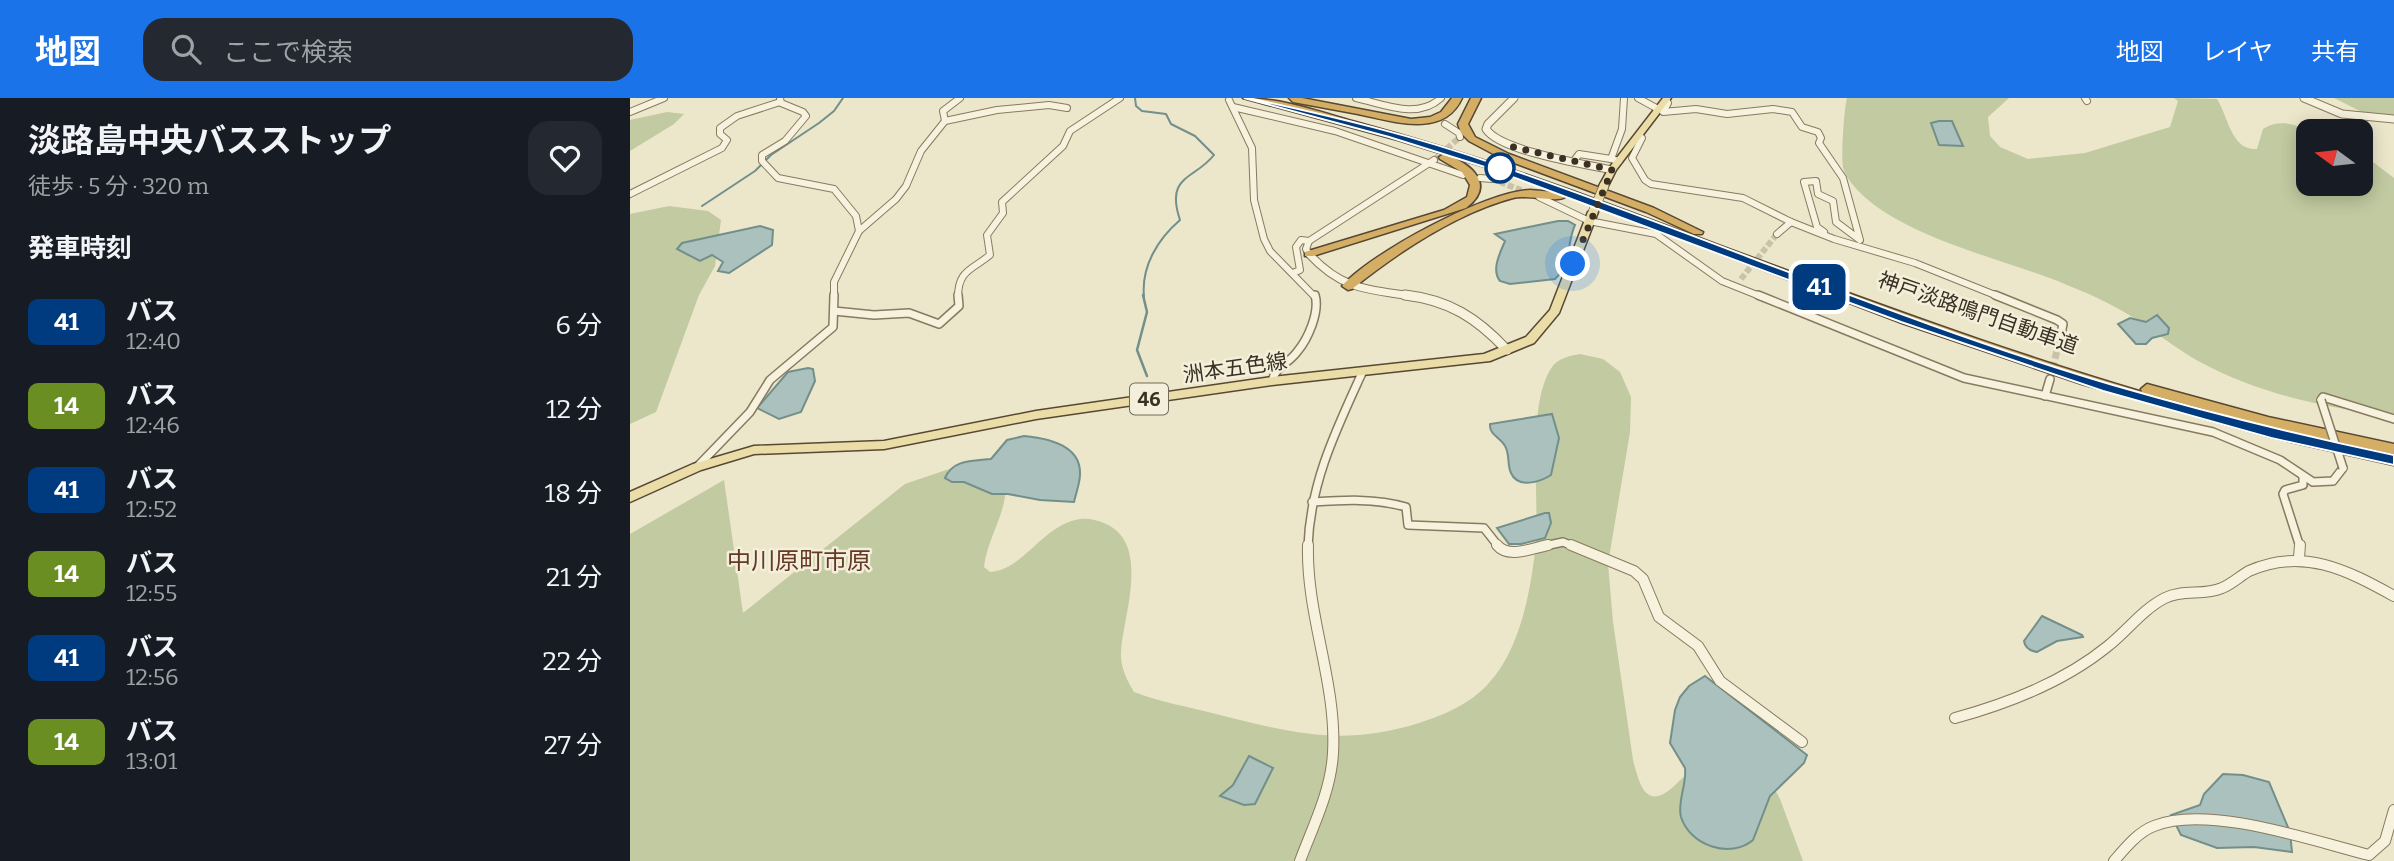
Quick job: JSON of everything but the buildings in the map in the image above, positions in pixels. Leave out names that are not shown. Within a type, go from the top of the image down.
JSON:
[{"type":"highway","name":"神戸淡路鳴門自動車道","points":[[1248,98],[1293,108],[1483,163],[1906,320],[2108,388],[2271,434],[2394,460]]},
{"type":"highway","name":"神戸淡路鳴門自動車道","points":[[1277,98],[1455,146],[1698,232],[1920,315],[2109,378],[2268,422],[2394,449]]},
{"type":"highway","points":[[1284,98],[1411,122],[1446,114],[1454,107],[1457,98]]},
{"type":"highway","points":[[1476,98],[1463,124],[1466,133],[1480,144],[1529,167],[1650,210],[1698,232]]},
{"type":"highway","points":[[1293,108],[1428,150],[1467,169],[1477,185],[1471,200],[1454,210],[1309,254]]},
{"type":"highway","points":[[1348,286],[1364,272],[1414,242],[1490,202],[1520,193],[1558,197],[1737,256]]},
{"type":"main road","name":"洲本五色線","points":[[630,497],[697,467],[754,450],[884,445],[1036,415],[1272,381],[1462,362],[1507,350],[1530,340],[1555,312],[1615,160],[1667,99]]},
{"type":"street","points":[[630,112],[664,98]]},
{"type":"street","points":[[945,121],[943,111],[960,98]]},
{"type":"street","points":[[834,311],[874,315],[909,313],[939,324],[959,306],[957,283],[960,275],[990,255],[986,235],[1003,213],[1002,202],[1063,146],[1070,131],[1121,98]]},
{"type":"street","points":[[1356,98],[1420,110],[1436,104],[1441,98]]},
{"type":"street","points":[[1514,98],[1511,104],[1488,122],[1486,129],[1491,136],[1526,151],[1612,170]]},
{"type":"street","points":[[1573,162],[1579,154],[1615,160],[1625,111],[1624,98]]},
{"type":"street","points":[[1638,98],[1658,109]]},
{"type":"street","points":[[2304,98],[2342,114],[2394,119]]},
{"type":"street","points":[[1667,99],[1668,103],[1663,112],[1668,113],[1699,108],[1725,114],[1762,108],[1779,109],[1792,112],[1802,127],[1818,132],[1821,138],[1819,143],[1843,178],[1860,240],[1836,222],[1833,201],[1818,194],[1816,181],[1804,181],[1817,227],[1834,239]]},
{"type":"street","points":[[630,194],[722,148],[727,140],[720,134],[720,128],[734,118],[780,100],[806,116],[785,141],[762,155],[764,163],[778,178],[834,188],[856,216],[859,231]]},
{"type":"street","points":[[1272,381],[1275,371],[1297,352],[1316,314],[1314,293],[1270,251],[1264,239],[1254,200],[1252,148],[1231,104],[1380,144],[1463,175]]},
{"type":"street","points":[[697,467],[750,412],[770,380],[833,327],[834,282],[859,231],[896,199],[906,186],[921,151],[945,121],[997,110],[1049,105],[1067,108]]},
{"type":"street","points":[[1445,124],[1459,133],[1460,137]]},
{"type":"street","points":[[1639,135],[1642,138],[1632,158],[1645,180],[1651,184],[1743,198],[1791,222],[1834,239],[1915,263],[2057,320],[2063,324],[2061,334]]},
{"type":"street","points":[[1431,162],[1309,241],[1306,248],[1323,272],[1348,286],[1384,294],[1425,298],[1454,307],[1475,319],[1507,350]]},
{"type":"street","points":[[1480,178],[1492,179]]},
{"type":"street","points":[[1539,197],[1591,216],[1656,234],[1722,281],[1739,283],[1964,378],[2213,432],[2280,460],[2314,482],[2333,481],[2343,468],[2321,400],[2323,397],[2394,419]]},
{"type":"street","points":[[1777,234],[1791,222]]},
{"type":"street","points":[[1293,273],[1300,270],[1296,247],[1301,240],[1309,241]]},
{"type":"street","points":[[1300,861],[1329,779],[1333,754],[1332,711],[1308,552],[1312,502],[1320,472],[1362,373]]},
{"type":"street","points":[[2045,396],[2050,379]]},
{"type":"street","points":[[2299,557],[2300,543],[2283,494],[2285,490],[2303,485],[2303,477]]},
{"type":"street","points":[[1312,502],[1366,499],[1396,504],[1406,507],[1408,525],[1484,528],[1502,551],[1510,553],[1563,542],[1634,571],[1643,579],[1659,617],[1698,646],[1720,681],[1801,742]]},
{"type":"street","points":[[1955,718],[2015,699],[2079,667],[2108,646],[2162,599],[2174,594],[2225,588],[2248,571],[2275,561],[2299,557],[2342,569],[2394,596]]},
{"type":"street","points":[[2114,861],[2126,847],[2156,825],[2196,819],[2228,822],[2369,855],[2385,841],[2394,810]]},
{"type":"green space","points":[[1847,98],[2009,98],[1988,117],[1990,136],[2000,147],[2028,159],[2085,153],[2170,127],[2178,101],[2174,98],[2217,99],[2236,139],[2248,148],[2257,149],[2263,129],[2269,126],[2281,123],[2296,126],[2296,196],[2373,196],[2373,162],[2394,178],[2394,415],[2320,404],[2245,383],[2200,362],[2116,307],[2042,275],[1953,245],[1896,219],[1872,203],[1844,172],[1842,162]]},
{"type":"green space","points":[[2334,98],[2394,98],[2394,117],[2366,114]]},
{"type":"green space","points":[[667,112],[684,114],[674,124],[630,151],[630,120]]},
{"type":"green space","points":[[669,206],[708,211],[721,220],[715,266],[699,295],[656,412],[630,424],[630,214]]},
{"type":"green space","points":[[1580,354],[1603,359],[1620,372],[1631,397],[1630,432],[1608,564],[1613,622],[1633,760],[1641,785],[1649,795],[1655,796],[1663,794],[1689,774],[1765,771],[1780,799],[1803,861],[630,861],[630,534],[724,480],[743,613],[905,484],[952,468],[976,468],[1006,487],[1003,508],[984,567],[990,572],[1013,564],[1055,530],[1080,519],[1106,524],[1120,534],[1128,547],[1131,564],[1121,658],[1124,673],[1134,692],[1293,732],[1341,736],[1365,734],[1419,723],[1456,708],[1473,697],[1499,671],[1521,622],[1533,568],[1536,531],[1536,430],[1544,384],[1558,361]]},
{"type":"water","points":[[1952,121],[1963,146],[1939,145],[1931,123]]},
{"type":"water","points":[[1568,221],[1575,225],[1564,267],[1555,279],[1510,284],[1500,281],[1496,267],[1505,241],[1495,234]]},
{"type":"water","points":[[760,226],[773,230],[772,245],[729,273],[718,271],[723,262],[712,255],[700,261],[677,249],[682,243]]},
{"type":"water","points":[[2157,315],[2169,328],[2168,334],[2152,338],[2146,344],[2136,344],[2118,324],[2130,318],[2146,322]]},
{"type":"water","points":[[813,369],[815,381],[801,412],[779,419],[757,408],[788,372]]},
{"type":"water","points":[[1552,414],[1559,438],[1551,475],[1530,483],[1519,481],[1511,473],[1505,446],[1493,433],[1490,424]]},
{"type":"water","points":[[1024,436],[1052,441],[1075,456],[1080,474],[1074,502],[992,494],[964,482],[952,482],[945,478],[958,464],[991,459],[1007,440]]},
{"type":"water","points":[[1549,513],[1551,523],[1545,538],[1509,544],[1497,528]]},
{"type":"water","points":[[2042,616],[2083,637],[2057,641],[2037,652],[2031,650],[2024,641]]},
{"type":"water","points":[[1705,676],[1807,755],[1804,763],[1770,796],[1753,840],[1734,848],[1723,849],[1702,842],[1693,836],[1681,817],[1685,768],[1670,743],[1675,710],[1680,697],[1689,686]]},
{"type":"water","points":[[1249,756],[1273,768],[1255,804],[1244,805],[1220,796],[1233,785]]},
{"type":"water","points":[[2223,774],[2243,775],[2269,782],[2290,832],[2292,852],[2254,847],[2217,848],[2181,835],[2171,815],[2200,805],[2204,794]]},
{"type":"waterway","points":[[702,206],[755,171],[771,155],[819,123],[834,111],[843,98]]},
{"type":"waterway","points":[[1135,98],[1136,106],[1142,111],[1166,114],[1171,124],[1195,136],[1214,155],[1179,186],[1176,205],[1180,220],[1158,245],[1148,264],[1144,297]]},
{"type":"waterway","points":[[1143,295],[1147,312],[1137,350],[1147,376]]},
{"type":"tunnel","points":[[1434,160],[1460,137]]},
{"type":"tunnel","points":[[1492,179],[1531,194]]},
{"type":"tunnel","points":[[1741,279],[1777,234]]},
{"type":"tunnel","points":[[2050,379],[2061,334]]},
{"type":"bus line","name":"41","points":[[1248,98],[1392,135],[1494,166],[1906,320],[2108,388],[2271,434],[2394,460]]},
{"type":"district","name":"中川原町市原","points":[[799,561]]},
{"type":"route","points":[[1500,168],[1513,147],[1612,170],[1573,264]]}]
